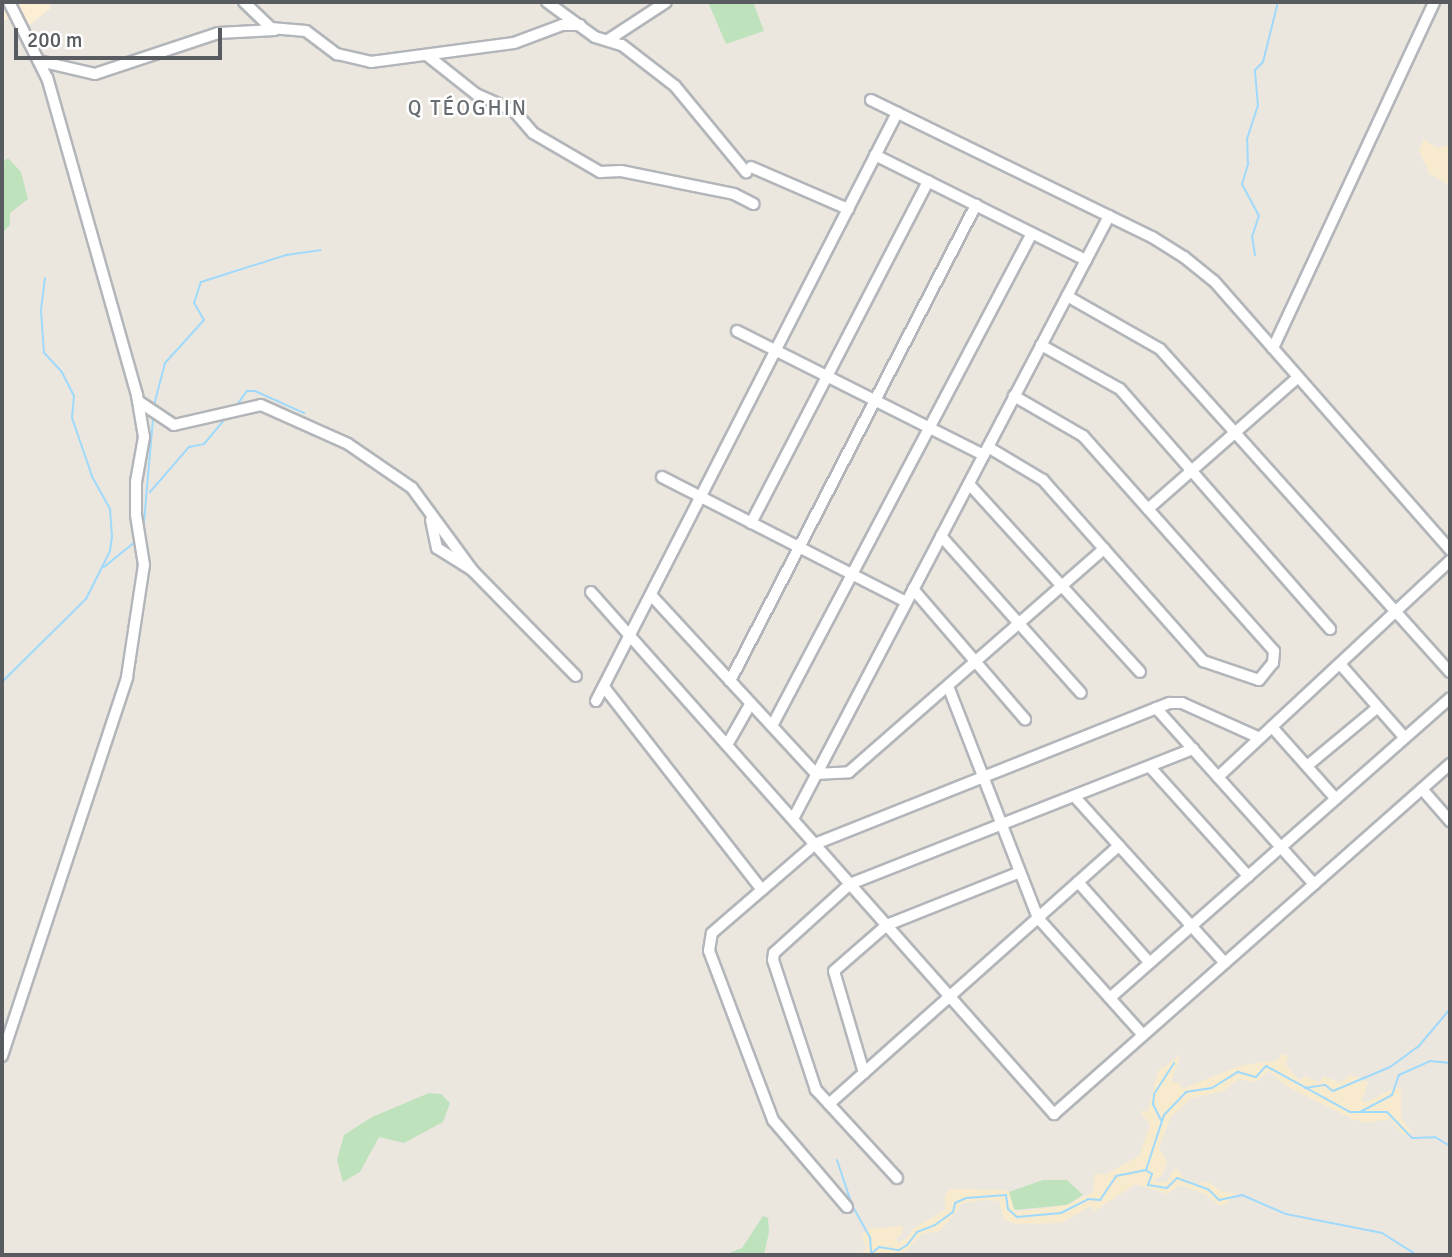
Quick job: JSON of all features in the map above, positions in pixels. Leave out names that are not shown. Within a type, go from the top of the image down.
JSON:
[{"type":"street","points":[[2,1056],[127,677],[144,565],[136,515],[136,482],[144,437],[138,401],[39,61],[9,2]]},
{"type":"street","points":[[244,2],[278,30]]},
{"type":"street","points":[[547,2],[605,41],[622,45],[675,86],[749,169],[848,209]]},
{"type":"street","points":[[605,41],[618,37],[666,2]]},
{"type":"street","points":[[1273,348],[1434,2]]},
{"type":"street","points":[[39,61],[95,74],[218,33],[278,30],[306,31],[349,59],[371,62],[514,43],[562,24],[580,25]]},
{"type":"street","points":[[428,56],[476,94],[514,111],[533,133],[600,172],[621,171],[675,181],[734,194],[754,204]]},
{"type":"street","points":[[871,100],[1109,216],[1184,257],[1214,281],[1450,550]]},
{"type":"street","points":[[596,701],[897,113]]},
{"type":"street","points":[[875,155],[1086,260]]},
{"type":"street","points":[[751,523],[928,181]]},
{"type":"street","points":[[730,681],[976,205]]},
{"type":"street","points":[[793,819],[1109,216]]},
{"type":"street","points":[[772,726],[1032,233]]},
{"type":"street","points":[[1067,296],[1160,349],[1450,672]]},
{"type":"street","points":[[737,331],[929,428],[986,451],[1043,480],[1203,661],[1259,680],[1273,663],[1275,651],[1083,436],[1014,396]]},
{"type":"street","points":[[1041,345],[1120,388],[1330,629]]},
{"type":"street","points":[[1148,509],[1298,377]]},
{"type":"street","points":[[138,401],[174,425],[246,406],[280,412],[348,444],[412,488],[430,517],[437,548],[473,571],[576,676]]},
{"type":"street","points":[[662,477],[906,602]]},
{"type":"street","points":[[969,484],[1140,672]]},
{"type":"street","points":[[942,536],[1081,693]]},
{"type":"street","points":[[816,774],[849,772],[1104,549]]},
{"type":"street","points":[[1218,777],[1450,561]]},
{"type":"street","points":[[913,589],[1025,719]]},
{"type":"street","points":[[591,592],[1054,1114],[1450,764]]},
{"type":"street","points":[[650,595],[816,774]]},
{"type":"street","points":[[1340,664],[1405,738]]},
{"type":"street","points":[[948,686],[1038,918],[1143,1035]]},
{"type":"street","points":[[604,687],[762,890]]},
{"type":"street","points":[[1110,998],[1450,698]]},
{"type":"street","points":[[727,745],[751,703]]},
{"type":"street","points":[[848,1207],[773,1120],[709,951],[712,933],[815,844],[1156,708],[1182,703],[1260,738]]},
{"type":"street","points":[[1307,766],[1377,707]]},
{"type":"street","points":[[1156,708],[1314,884]]},
{"type":"street","points":[[1272,727],[1336,799]]},
{"type":"street","points":[[897,1178],[816,1090],[773,960],[775,953],[850,884],[1193,750]]},
{"type":"street","points":[[1150,766],[1248,876]]},
{"type":"street","points":[[1422,789],[1450,821]]},
{"type":"street","points":[[1074,796],[1225,963]]},
{"type":"street","points":[[829,1104],[1119,846]]},
{"type":"street","points":[[864,1073],[834,971],[887,925],[1020,872]]},
{"type":"street","points":[[1078,882],[1150,963]]},
{"type":"shaded area","points":[[2,2],[48,2],[51,8],[24,29],[15,14],[2,22]]},
{"type":"green space","points":[[708,2],[753,2],[764,31],[726,44]]},
{"type":"green space","points":[[8,158],[21,172],[28,199],[10,213],[10,225],[2,233],[2,163]]},
{"type":"green space","points":[[429,1093],[441,1094],[450,1103],[443,1122],[404,1143],[379,1137],[360,1172],[343,1182],[337,1160],[344,1135],[372,1117]]},
{"type":"green space","points":[[1043,1180],[1067,1180],[1083,1195],[1067,1205],[1012,1210],[1009,1192]]},
{"type":"green space","points":[[763,1216],[768,1218],[769,1232],[764,1255],[724,1255],[742,1248]]},
{"type":"sand","points":[[1424,139],[1437,148],[1450,145],[1450,185],[1430,174],[1419,151]]},
{"type":"sand","points":[[1181,1054],[1171,1082],[1178,1082],[1182,1089],[1239,1066],[1278,1060],[1281,1054],[1288,1056],[1286,1065],[1299,1080],[1306,1076],[1318,1083],[1324,1076],[1340,1083],[1351,1075],[1368,1082],[1362,1100],[1365,1103],[1396,1087],[1401,1089],[1401,1118],[1412,1132],[1403,1135],[1390,1119],[1365,1123],[1350,1118],[1286,1086],[1269,1071],[1256,1082],[1239,1079],[1224,1091],[1191,1098],[1171,1117],[1159,1147],[1167,1162],[1162,1175],[1152,1182],[1166,1182],[1176,1168],[1183,1178],[1196,1184],[1208,1182],[1225,1193],[1235,1193],[1225,1205],[1220,1206],[1205,1194],[1179,1185],[1168,1194],[1136,1184],[1095,1211],[1091,1206],[1061,1223],[1017,1224],[1004,1220],[999,1201],[984,1200],[963,1203],[940,1231],[922,1234],[905,1252],[860,1255],[867,1249],[862,1236],[867,1229],[903,1226],[902,1234],[896,1239],[898,1243],[906,1239],[914,1228],[945,1210],[945,1195],[951,1189],[1004,1190],[1009,1192],[1015,1212],[1067,1205],[1093,1192],[1095,1173],[1105,1175],[1139,1156],[1150,1125],[1140,1111],[1148,1111],[1158,1071]]},
{"type":"waterway","points":[[1255,255],[1252,237],[1259,216],[1242,184],[1248,164],[1247,139],[1258,106],[1255,70],[1263,62],[1278,2]]},
{"type":"waterway","points":[[154,405],[165,363],[204,320],[194,303],[201,282],[286,255],[321,250]]},
{"type":"waterway","points":[[2,682],[86,599],[110,551],[112,537],[110,509],[92,476],[72,418],[74,396],[62,372],[44,353],[41,310],[45,278]]},
{"type":"waterway","points":[[236,406],[247,391],[255,391],[304,413]]},
{"type":"waterway","points":[[143,533],[153,418]]},
{"type":"waterway","points":[[150,492],[189,447],[204,444],[226,418]]},
{"type":"waterway","points":[[104,567],[135,542]]},
{"type":"waterway","points":[[1305,1088],[1325,1085],[1333,1091],[1390,1067],[1418,1047],[1450,1009]]},
{"type":"waterway","points":[[1360,1112],[1392,1095],[1399,1075],[1430,1061],[1450,1063]]},
{"type":"waterway","points":[[1161,1120],[1153,1104],[1154,1094],[1174,1063]]},
{"type":"waterway","points":[[870,1255],[879,1247],[899,1250],[907,1245],[917,1232],[935,1225],[953,1212],[955,1203],[966,1198],[1006,1195],[1008,1209],[1017,1217],[1061,1213],[1088,1199],[1100,1200],[1116,1176],[1146,1170],[1164,1115],[1186,1092],[1212,1088],[1238,1072],[1256,1077],[1266,1066],[1350,1112],[1387,1112],[1412,1138],[1435,1137],[1450,1146]]},
{"type":"waterway","points":[[837,1160],[852,1205],[870,1237],[871,1252]]},
{"type":"waterway","points":[[1147,1171],[1152,1174],[1148,1185],[1167,1188],[1177,1178],[1208,1189],[1219,1200],[1242,1195],[1286,1214],[1382,1233],[1417,1255]]},
{"type":"district","name":"Q TÉOGHIN","points":[[468,108]]}]
